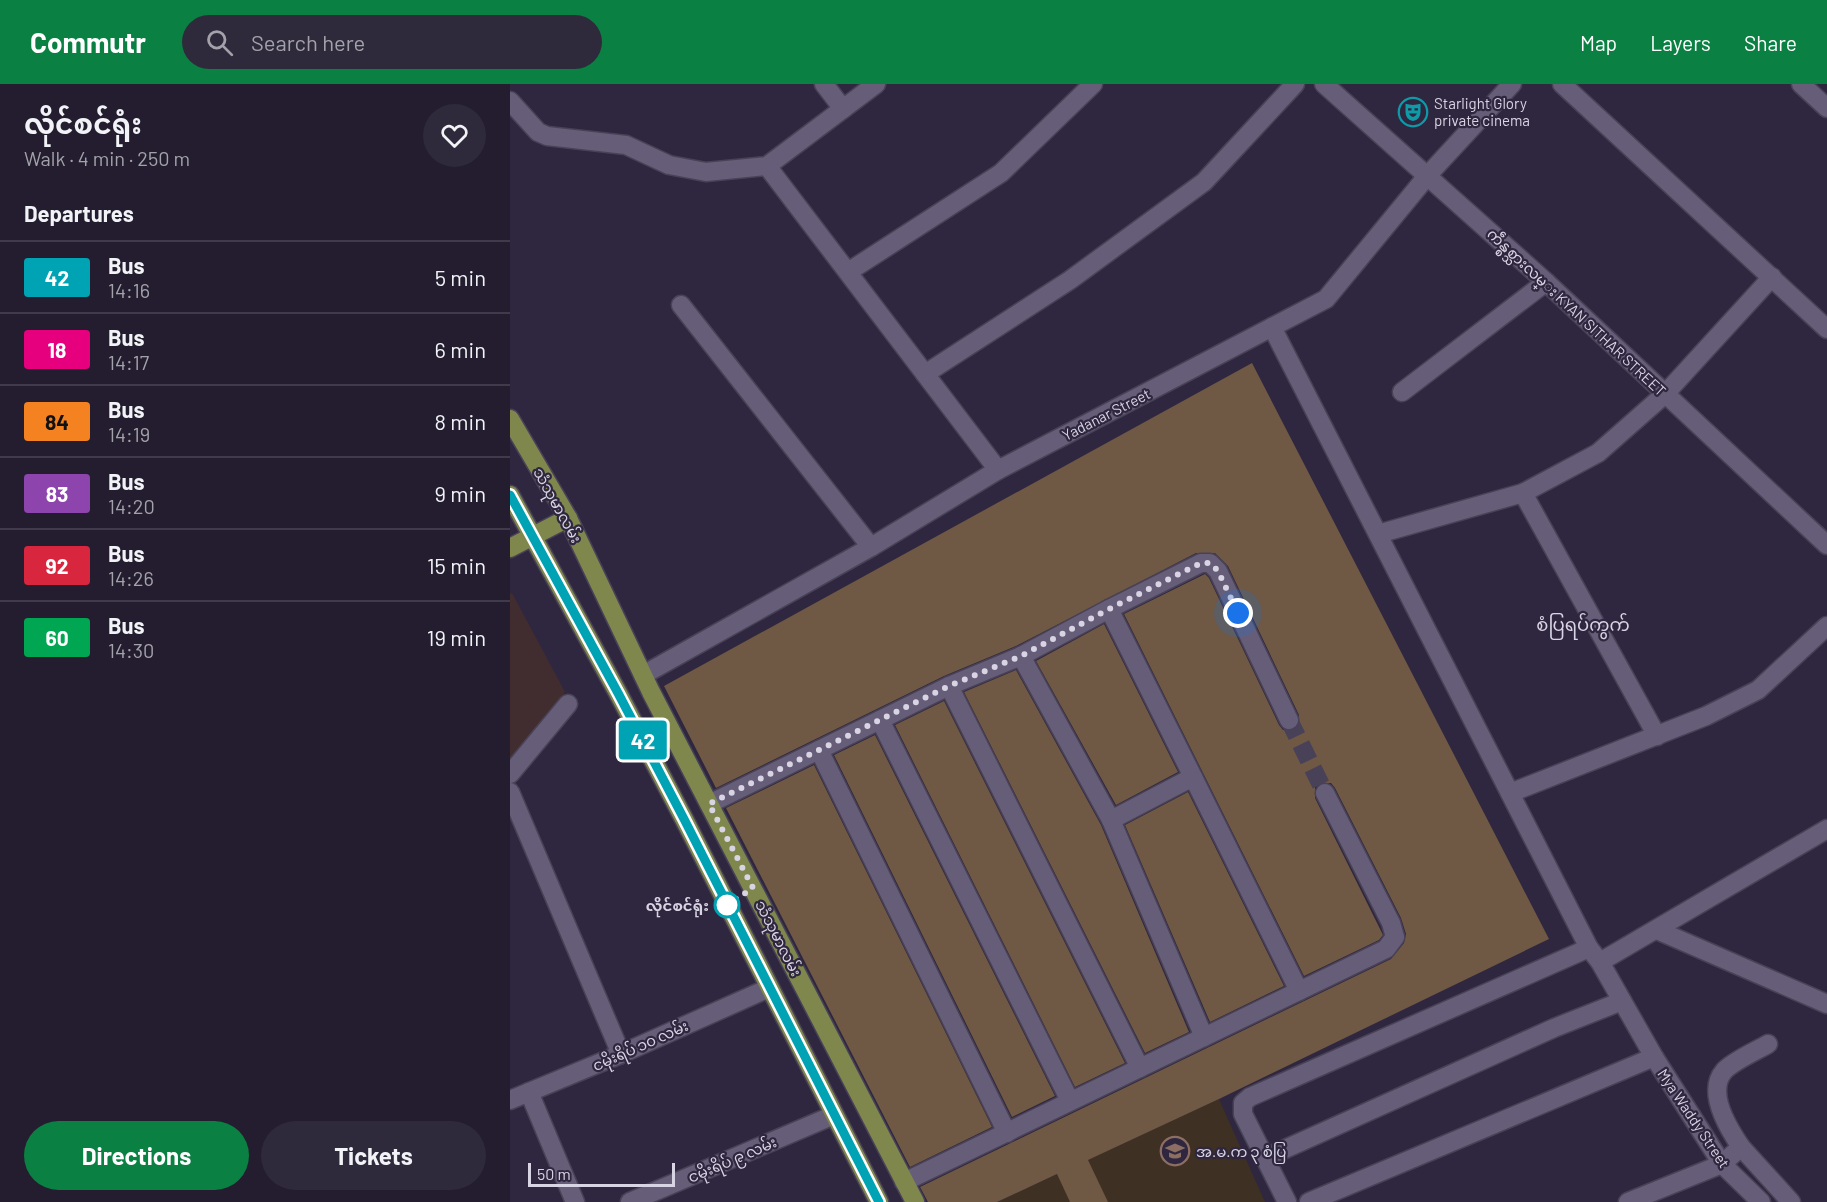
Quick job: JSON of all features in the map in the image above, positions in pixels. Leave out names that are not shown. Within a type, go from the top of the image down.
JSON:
[{"type":"main road","name":"သံသုမာလမ်း","points":[[510,419],[568,518],[643,675],[913,1201]]},
{"type":"main road","name":"သံသုမာလမ်း","points":[[510,495],[635,724],[879,1202]]},
{"type":"main road","points":[[510,548],[568,518]]},
{"type":"street","points":[[824,84],[843,109]]},
{"type":"street","points":[[510,101],[538,132],[547,136],[626,145],[669,165],[706,172],[767,166],[876,84]]},
{"type":"street","points":[[848,272],[1001,173],[1093,84]]},
{"type":"street","points":[[925,374],[1070,280],[1204,182],[1295,84]]},
{"type":"street","name":"ကဵန္စစ္သားလမ္း KYAN SITHAR STREET","points":[[1324,84],[1546,282],[1827,545]]},
{"type":"street","name":"Yadanar Street","points":[[643,675],[871,547],[998,470],[1326,299],[1428,175],[1512,84]]},
{"type":"street","points":[[1562,84],[1827,329]]},
{"type":"street","points":[[1801,84],[1827,108]]},
{"type":"street","points":[[767,166],[998,470]]},
{"type":"street","points":[[1378,534],[1523,493],[1598,453],[1665,394],[1772,278]]},
{"type":"street","points":[[1402,392],[1546,282]]},
{"type":"street","points":[[681,305],[871,547]]},
{"type":"street","name":"Mya Waddy Street","points":[[1272,327],[1594,955],[1654,1057],[1722,1164],[1761,1202]]},
{"type":"street","points":[[1523,493],[1657,736]]},
{"type":"street","points":[[709,804],[949,686],[1021,656],[1201,563],[1210,563],[1218,571],[1289,720]]},
{"type":"street","points":[[1109,609],[1299,991]]},
{"type":"street","points":[[1510,793],[1706,716],[1758,690],[1827,626]]},
{"type":"street","points":[[1021,656],[1111,820],[1204,1037]]},
{"type":"street","points":[[949,686],[1140,1068]]},
{"type":"street","points":[[510,774],[568,704]]},
{"type":"street","points":[[880,720],[1070,1101]]},
{"type":"street","points":[[819,750],[1007,1133]]},
{"type":"street","points":[[1111,820],[1193,777]]},
{"type":"street","points":[[510,792],[621,1054]]},
{"type":"street","points":[[904,1182],[1386,949],[1395,937],[1391,923],[1325,793]]},
{"type":"street","points":[[1287,1202],[1243,1114],[1243,1103],[1250,1097],[1657,930],[1827,829]]},
{"type":"street","points":[[1657,930],[1827,1004]]},
{"type":"street","name":"ငမိုးရိပ် ၁၀ လမ်း","points":[[510,1100],[621,1054],[769,988]]},
{"type":"street","points":[[1265,1158],[1554,1028],[1622,1000]]},
{"type":"street","points":[[1768,1044],[1726,1070],[1717,1081],[1719,1101],[1723,1116],[1741,1147],[1791,1202]]},
{"type":"street","points":[[1308,1202],[1654,1057]]},
{"type":"street","points":[[529,1092],[575,1202]]},
{"type":"street","name":"ငမိုးရိပ် ၉ လမ်း","points":[[630,1202],[834,1115]]},
{"type":"street","points":[[1628,1202],[1722,1164],[1741,1147]]},
{"type":"shaded area","points":[[512,593],[565,692],[510,759],[510,594]]},
{"type":"shaded area","name":"အ.မ.က ၃ စံပြ","points":[[1219,1099],[1265,1202],[997,1202]]},
{"type":"building","points":[[1252,363],[1549,939],[1088,1160],[1108,1202],[1070,1202],[1057,1174],[997,1202],[928,1202],[920,1187],[1391,959],[1404,943],[1406,934],[1401,918],[1335,788],[1331,783],[1320,783],[1315,787],[1315,798],[1383,935],[1379,940],[1304,976],[1124,614],[1205,574],[1209,578],[1279,725],[1283,730],[1293,730],[1299,726],[1299,715],[1228,566],[1215,553],[1196,553],[1016,646],[944,676],[716,788],[664,686]]},
{"type":"building","points":[[1104,624],[1178,772],[1116,805],[1036,661]]},
{"type":"building","points":[[1016,670],[1101,825],[1189,1032],[1145,1053],[964,692]]},
{"type":"building","points":[[944,701],[1125,1063],[1075,1087],[895,725]]},
{"type":"building","points":[[875,735],[1055,1096],[1012,1117],[834,755]]},
{"type":"building","points":[[814,765],[992,1127],[910,1167],[726,808]]},
{"type":"building","points":[[1188,792],[1284,986],[1210,1022],[1125,825]]},
{"type":"tunnel","points":[[1289,720],[1325,793]]},
{"type":"bus line","name":"42","points":[[510,495],[684,819],[879,1202]]},
{"type":"place","name":"Starlight Glory private cinema","points":[[1413,112]]},
{"type":"place","name":"လိုင်စင်ရုံး","points":[[727,905]]},
{"type":"place","name":"အ.မ.က ၃ စံပြ","points":[[1175,1151]]},
{"type":"district","name":"စံပြရပ်ကွက်","points":[[1583,624]]},
{"type":"route","points":[[727,905],[753,888],[709,804],[949,686],[1021,656],[1201,563],[1210,563],[1218,571],[1238,613]]}]
